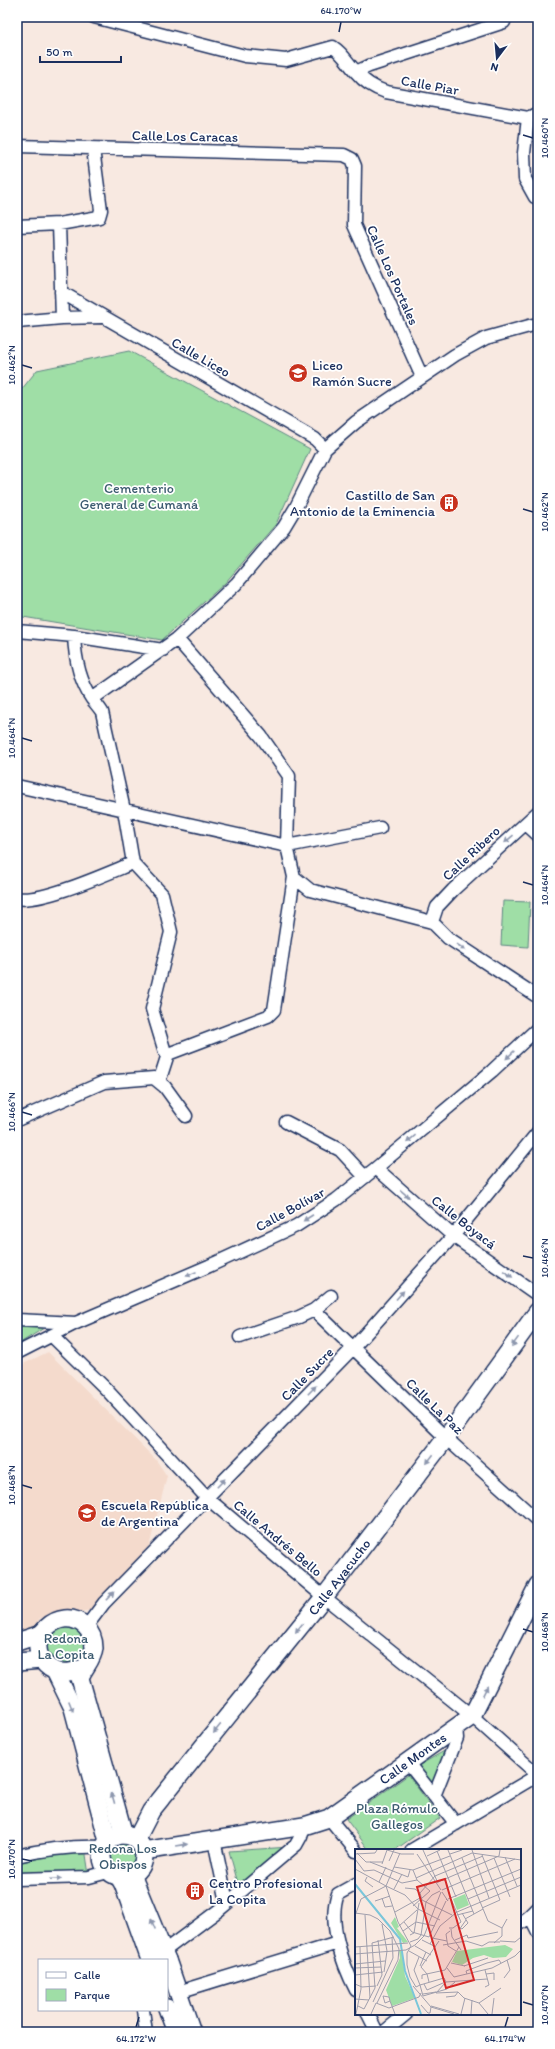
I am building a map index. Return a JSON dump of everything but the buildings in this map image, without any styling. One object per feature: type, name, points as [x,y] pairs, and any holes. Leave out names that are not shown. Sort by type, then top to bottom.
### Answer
[{"type":"street","name":"Calle Piar","points":[[94,17],[245,56],[286,60],[333,47],[341,52],[356,72],[371,87],[386,92],[533,115]]},
{"type":"street","points":[[356,72],[369,66],[504,22],[503,17]]},
{"type":"street","points":[[533,115],[524,153],[525,179],[535,197],[538,198]]},
{"type":"street","name":"Calle Los Caracas","points":[[17,146],[344,155],[352,159]]},
{"type":"street","points":[[17,226],[59,224],[99,217],[101,210],[93,149]]},
{"type":"street","name":"Calle Los Portales","points":[[352,159],[355,166],[354,225],[422,377]]},
{"type":"street","points":[[59,224],[62,318]]},
{"type":"street","name":"Calle Liceo","points":[[61,292],[315,439],[325,449]]},
{"type":"street","points":[[17,322],[102,316]]},
{"type":"street","points":[[92,699],[177,639],[236,584],[284,527],[296,507],[325,449],[356,422],[455,355],[486,338],[533,325],[538,326]]},
{"type":"street","points":[[17,631],[74,636],[163,650]]},
{"type":"street","points":[[74,636],[75,658],[78,670],[92,699],[102,712],[124,810],[133,864],[162,894],[171,932],[152,1009],[165,1052],[168,1054]]},
{"type":"street","points":[[168,1054],[268,1016],[274,1010],[294,877],[287,846],[289,776],[261,736],[177,639]]},
{"type":"street","points":[[17,786],[287,846],[380,828]]},
{"type":"street","name":"Calle Ribero","points":[[432,922],[437,907],[453,890],[538,812]]},
{"type":"street","points":[[526,824],[538,835]]},
{"type":"street","points":[[17,898],[23,900],[41,898],[133,864]]},
{"type":"street","points":[[294,877],[310,890],[432,922],[448,938],[538,997]]},
{"type":"street","name":"Calle Bolívar","points":[[17,1353],[76,1323],[209,1266],[296,1226],[336,1200],[376,1168],[492,1071],[538,1028]]},
{"type":"street","points":[[159,1082],[168,1054]]},
{"type":"street","points":[[17,1120],[104,1082],[154,1078],[159,1082],[186,1116]]},
{"type":"street","points":[[286,1122],[340,1150],[365,1177]]},
{"type":"street","name":"Calle Sucre","points":[[86,1627],[104,1603],[353,1348],[453,1236],[538,1132]]},
{"type":"street","name":"Calle Boyacá","points":[[376,1168],[453,1236],[538,1294]]},
{"type":"street","points":[[240,1337],[299,1317],[314,1310],[331,1296]]},
{"type":"street","name":"Calle La Paz","points":[[314,1310],[446,1438],[538,1521]]},
{"type":"street","name":"Calle Ayacucho","points":[[135,1842],[151,1810],[324,1597],[446,1438],[538,1311]]},
{"type":"street","points":[[17,1320],[76,1323]]},
{"type":"street","name":"Calle Andrés Bello","points":[[52,1336],[104,1388],[206,1497],[324,1597],[472,1716],[538,1775]]},
{"type":"street","name":"Calle Montes","points":[[135,1842],[214,1840],[304,1826],[329,1818],[472,1716],[538,1586]]},
{"type":"street","points":[[17,1879],[89,1878],[120,1875],[142,1865],[80,1678],[83,1668],[91,1659],[94,1648],[92,1637],[86,1627],[73,1619],[58,1619],[51,1622],[41,1634],[38,1649],[42,1660],[54,1671],[73,1708],[106,1844],[102,1860],[120,1875],[166,1957],[177,1942],[296,1845],[304,1826]]},
{"type":"street","points":[[17,1642],[41,1634]]},
{"type":"street","points":[[17,1662],[42,1660]]},
{"type":"street","points":[[54,1671],[69,1673],[83,1668]]},
{"type":"street","points":[[434,1796],[457,1738],[456,1728]]},
{"type":"street","points":[[408,1763],[456,1824]]},
{"type":"street","points":[[414,1849],[538,1775]]},
{"type":"street","points":[[329,1818],[355,1850]]},
{"type":"street","points":[[17,1856],[36,1851],[106,1844],[115,1836],[135,1842]]},
{"type":"street","points":[[214,1840],[227,1902]]},
{"type":"street","points":[[120,1875],[150,1959]]},
{"type":"street","points":[[355,1885],[338,1894],[334,1912],[338,1943],[355,1987]]},
{"type":"street","points":[[521,1923],[534,1912],[538,1932]]},
{"type":"street","points":[[178,1992],[338,1943]]},
{"type":"street","points":[[168,1963],[192,2032]]},
{"type":"street","points":[[143,2011],[146,2032]]},
{"type":"street","points":[[168,2011],[176,2032]]},
{"type":"street","points":[[368,2015],[377,2032]]},
{"type":"street","points":[[384,2032],[405,2015]]},
{"type":"shaded area","name":"Escuela República de Argentina","points":[[48,1352],[156,1460],[167,1476],[148,1551],[92,1610],[40,1618],[31,1633],[17,1634],[17,1367]]},
{"type":"green space","name":"Cementerio General de Cumaná","points":[[129,351],[310,449],[276,524],[225,583],[162,640],[17,616],[17,390],[22,389],[37,370]]},
{"type":"green space","points":[[503,901],[530,902],[528,947],[501,945]]},
{"type":"green space","points":[[43,1323],[44,1328],[17,1345],[17,1324]]},
{"type":"green space","name":"Redona La Copita","points":[[63,1625],[76,1627],[85,1636],[87,1648],[82,1660],[70,1667],[51,1662],[45,1652],[45,1639]]},
{"type":"green space","points":[[453,1746],[433,1784],[418,1766]]},
{"type":"green space","name":"Plaza Rómulo Gallegos","points":[[408,1775],[440,1818],[396,1849],[368,1849],[346,1819]]},
{"type":"green space","name":"Redona Los Obispos","points":[[120,1840],[126,1840],[136,1847],[139,1856],[138,1862],[132,1869],[126,1872],[120,1872],[110,1865],[107,1859],[107,1853],[114,1843]]},
{"type":"green space","points":[[290,1847],[239,1887],[229,1851]]},
{"type":"green space","points":[[85,1848],[89,1875],[17,1875],[17,1859]]},
{"type":"place","name":"Liceo Ramón Sucre","points":[[298,373]]},
{"type":"place","name":"Castillo de San Antonio de la Eminencia","points":[[449,503]]},
{"type":"place","name":"Escuela República de Argentina","points":[[87,1513]]},
{"type":"place","name":"Centro Profesional La Copita","points":[[195,1891]]}]
